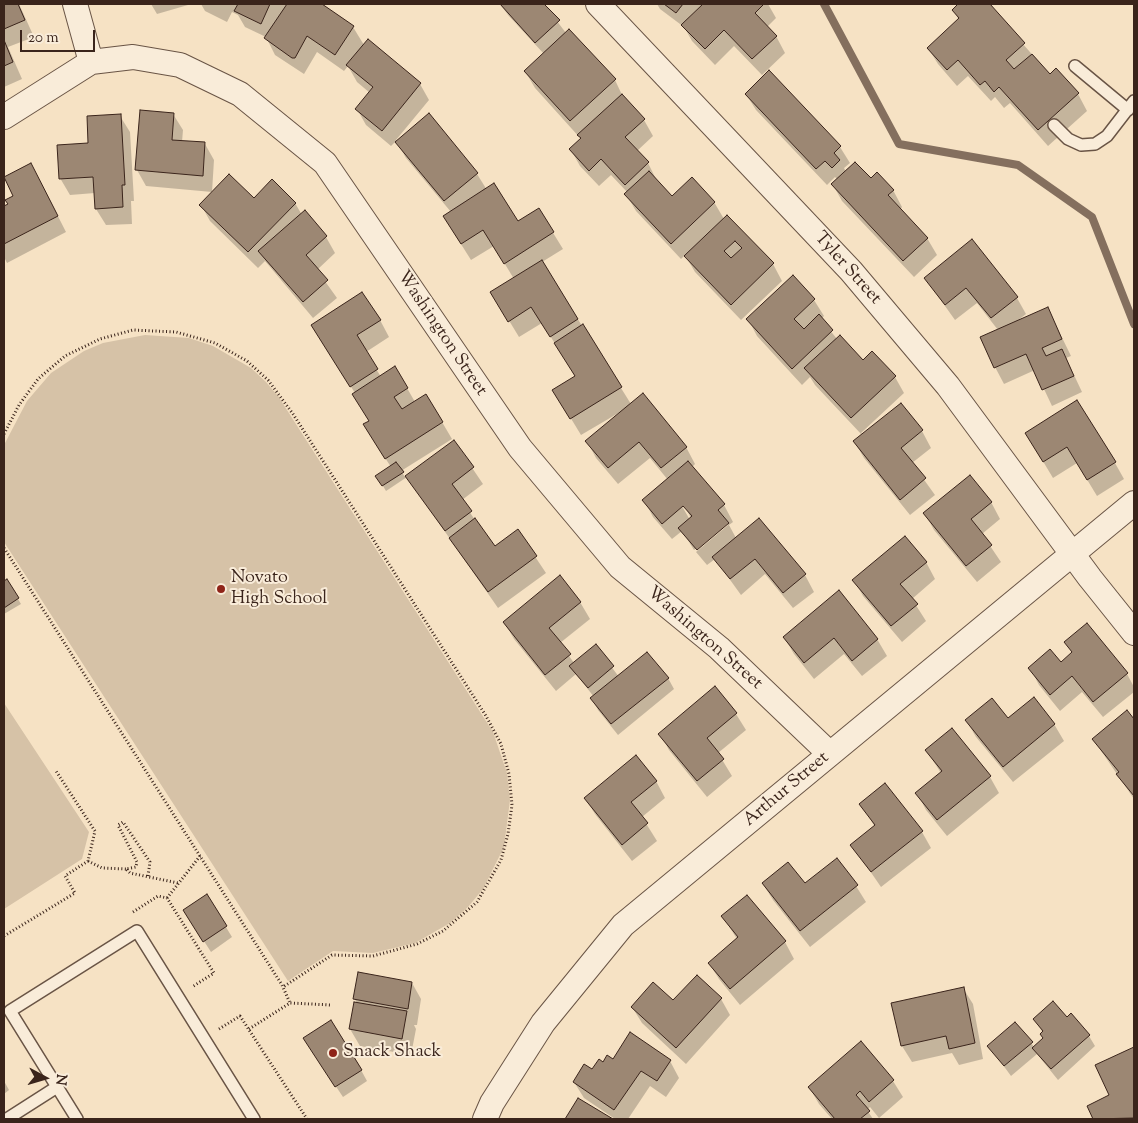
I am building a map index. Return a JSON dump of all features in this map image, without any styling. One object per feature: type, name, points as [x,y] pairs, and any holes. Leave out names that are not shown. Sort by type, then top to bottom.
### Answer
[{"type":"street","points":[[75,4],[91,62]]},
{"type":"street","name":"Tyler Street","points":[[598,4],[851,271],[948,386],[1072,554],[1134,633]]},
{"type":"street","name":"Washington Street","points":[[4,117],[91,62],[133,56],[180,65],[240,94],[325,163],[520,448],[620,567],[719,648],[830,754]]},
{"type":"street","name":"Arthur Street","points":[[485,1119],[492,1103],[543,1023],[623,925],[1134,503]]},
{"type":"lane","points":[[1054,125],[1068,139],[1081,145],[1095,144],[1107,136],[1131,105],[1075,66]]},
{"type":"lane","points":[[77,1119],[10,1011],[137,931],[254,1119]]},
{"type":"lane","points":[[7,1119],[57,1087]]},
{"type":"path","points":[[4,434],[19,405],[38,379],[65,356],[100,339],[134,330],[176,332],[215,344],[247,361],[268,380],[293,414],[486,716],[501,744],[509,774],[512,804],[508,834],[501,860],[477,902],[443,930],[417,944],[373,956],[332,955],[283,987]]},
{"type":"path","points":[[4,548],[283,987],[290,1003]]},
{"type":"path","points":[[4,936],[75,893],[65,876],[88,861],[95,831],[56,771]]},
{"type":"path","points":[[88,861],[102,868],[126,869],[136,867],[137,862],[118,825],[123,822],[150,862],[148,876]]},
{"type":"path","points":[[167,898],[200,856]]},
{"type":"path","points":[[126,869],[130,873],[178,883]]},
{"type":"path","points":[[249,1029],[290,1003],[331,1005]]},
{"type":"shaded area","points":[[145,335],[189,338],[213,346],[251,368],[266,382],[278,396],[493,732],[507,773],[510,800],[504,847],[483,889],[468,907],[450,923],[415,943],[373,953],[333,951],[288,981],[4,542],[4,445],[27,401],[51,373],[84,351],[103,343]]},
{"type":"shaded area","points":[[4,703],[89,832],[82,859],[4,909]]},
{"type":"building","points":[[4,4],[18,4],[25,20],[4,29]]},
{"type":"building","points":[[238,4],[270,4],[261,24],[234,11]]},
{"type":"building","points":[[287,4],[322,4],[354,26],[335,55],[307,36],[295,58],[292,58],[264,38]]},
{"type":"building","points":[[500,4],[544,4],[560,20],[535,43]]},
{"type":"building","points":[[664,4],[683,4],[676,13]]},
{"type":"building","points":[[703,4],[764,4],[755,13],[777,36],[752,59],[724,30],[705,49],[681,25]]},
{"type":"building","points":[[958,4],[990,4],[1025,43],[1006,60],[1014,69],[1032,54],[1050,74],[1056,68],[1079,93],[1038,130],[999,87],[994,92],[985,81],[980,85],[958,60],[947,70],[927,48],[959,18],[952,10]]},
{"type":"building","points":[[569,29],[616,79],[570,121],[524,71]]},
{"type":"building","points":[[368,39],[421,83],[382,131],[355,109],[373,87],[346,65]]},
{"type":"building","points":[[4,40],[13,62],[4,66]]},
{"type":"building","points":[[769,70],[841,146],[834,153],[840,160],[832,168],[825,161],[816,169],[745,94]]},
{"type":"building","points":[[622,94],[645,119],[625,137],[649,162],[625,185],[601,159],[589,171],[569,149],[581,138],[577,135]]},
{"type":"building","points":[[140,110],[174,113],[172,140],[205,142],[203,176],[135,170]]},
{"type":"building","points":[[429,113],[478,173],[444,201],[395,142]]},
{"type":"building","points":[[121,114],[125,185],[122,185],[123,207],[95,209],[93,177],[59,179],[57,145],[88,143],[87,116]]},
{"type":"building","points":[[855,162],[871,178],[877,172],[894,190],[888,195],[928,238],[903,261],[831,184]]},
{"type":"building","points":[[31,163],[58,216],[4,244],[4,206],[8,204],[5,200],[13,196],[4,177]]},
{"type":"building","points":[[649,171],[672,196],[692,177],[715,202],[671,244],[624,194]]},
{"type":"building","points":[[229,174],[254,198],[272,179],[296,203],[248,252],[199,205]]},
{"type":"building","points":[[494,183],[518,221],[539,208],[554,232],[504,264],[483,230],[461,244],[443,216]]},
{"type":"building","points":[[305,210],[327,236],[306,255],[328,280],[303,302],[258,251]]},
{"type":"building","points":[[727,215],[774,263],[731,305],[684,256]],"holes":[[[735,241],[742,248],[731,258],[724,251]]]},
{"type":"building","points":[[972,239],[1018,297],[991,318],[966,288],[945,305],[924,278]]},
{"type":"building","points":[[542,260],[578,319],[550,337],[531,307],[508,322],[490,292]]},
{"type":"building","points":[[793,275],[815,299],[794,319],[804,329],[819,314],[833,330],[792,369],[746,319]]},
{"type":"building","points":[[362,292],[381,320],[357,335],[378,369],[350,387],[311,325]]},
{"type":"building","points":[[1048,307],[1062,339],[1042,348],[1046,356],[1062,349],[1074,376],[1042,390],[1026,354],[994,368],[980,337]]},
{"type":"building","points":[[583,324],[622,387],[570,419],[552,390],[575,376],[554,343]]},
{"type":"building","points":[[840,335],[863,360],[872,351],[896,376],[851,418],[804,368]]},
{"type":"building","points":[[395,366],[408,388],[394,397],[402,409],[426,394],[443,422],[385,459],[363,424],[369,421],[352,394]]},
{"type":"building","points":[[643,393],[687,447],[661,468],[639,442],[608,468],[585,441]]},
{"type":"building","points":[[1077,400],[1116,462],[1087,480],[1067,447],[1043,462],[1025,433]]},
{"type":"building","points":[[901,403],[923,430],[901,448],[926,478],[900,500],[853,441]]},
{"type":"building","points":[[454,440],[474,467],[452,484],[472,511],[445,531],[405,476]]},
{"type":"building","points":[[688,461],[725,504],[718,510],[729,523],[697,550],[678,528],[692,516],[683,506],[662,524],[642,500]]},
{"type":"building","points":[[396,462],[404,472],[382,486],[375,476]]},
{"type":"building","points":[[970,475],[992,502],[971,519],[992,545],[966,566],[923,513]]},
{"type":"building","points":[[475,518],[495,546],[518,529],[537,556],[488,592],[449,538]]},
{"type":"building","points":[[759,518],[806,574],[783,593],[755,559],[730,579],[712,557]]},
{"type":"building","points":[[905,536],[927,562],[900,584],[918,604],[891,626],[852,580]]},
{"type":"building","points":[[560,575],[581,602],[549,628],[571,654],[545,675],[503,622]]},
{"type":"building","points":[[7,579],[19,598],[4,608],[4,581]]},
{"type":"building","points":[[839,590],[878,639],[852,661],[834,638],[804,663],[783,637]]},
{"type":"building","points":[[1087,623],[1128,673],[1093,702],[1072,676],[1050,695],[1028,668],[1050,649],[1061,662],[1072,652],[1064,642]]},
{"type":"building","points":[[596,644],[614,666],[588,688],[569,666]]},
{"type":"building","points":[[647,652],[669,678],[611,724],[590,698]]},
{"type":"building","points":[[715,686],[737,713],[707,738],[724,759],[697,781],[658,734]]},
{"type":"building","points":[[1034,697],[1055,724],[1003,767],[965,720],[992,698],[1008,718]]},
{"type":"building","points":[[1127,710],[1134,719],[1134,796],[1116,774],[1119,772],[1092,739]]},
{"type":"building","points":[[952,728],[991,776],[937,820],[915,793],[942,771],[925,750]]},
{"type":"building","points":[[636,755],[657,781],[631,802],[648,823],[622,845],[584,798]]},
{"type":"building","points":[[885,783],[923,831],[871,872],[850,845],[875,825],[859,804]]},
{"type":"building","points":[[837,858],[858,885],[800,931],[762,883],[788,862],[805,883]]},
{"type":"building","points":[[207,894],[227,926],[203,942],[183,910]]},
{"type":"building","points":[[747,895],[786,941],[730,989],[708,963],[738,937],[721,916]]},
{"type":"building","points":[[358,972],[412,982],[408,1009],[353,999]]},
{"type":"building","points":[[697,975],[722,998],[676,1048],[631,1007],[653,982],[673,1000]]},
{"type":"building","points":[[964,987],[975,1043],[949,1049],[946,1036],[901,1046],[891,1003]]},
{"type":"building","points":[[1053,1001],[1067,1017],[1071,1013],[1090,1035],[1051,1069],[1032,1048],[1043,1038],[1040,1034],[1043,1031],[1033,1019]]},
{"type":"building","points":[[354,1002],[407,1011],[402,1039],[349,1029]]},
{"type":"building","name":"Snack Shack","points":[[331,1020],[362,1070],[335,1087],[303,1038]]},
{"type":"building","points":[[1015,1022],[1033,1042],[1004,1066],[987,1046]]},
{"type":"building","points":[[630,1032],[671,1060],[657,1081],[641,1071],[614,1110],[573,1082],[584,1064],[592,1069],[599,1059],[603,1062],[607,1055],[613,1059]]},
{"type":"building","points":[[861,1041],[894,1080],[869,1102],[860,1091],[856,1095],[870,1111],[860,1119],[835,1119],[808,1087]]},
{"type":"building","points":[[1134,1047],[1134,1118],[1093,1119],[1087,1106],[1109,1095],[1095,1065]]},
{"type":"building","points":[[578,1098],[613,1119],[565,1119]]},
{"type":"waterway","points":[[824,4],[899,144],[1018,165],[1092,217],[1134,324]]},
{"type":"place","name":"Novato High School","points":[[221,589]]},
{"type":"place","name":"Snack Shack","points":[[333,1053]]}]
